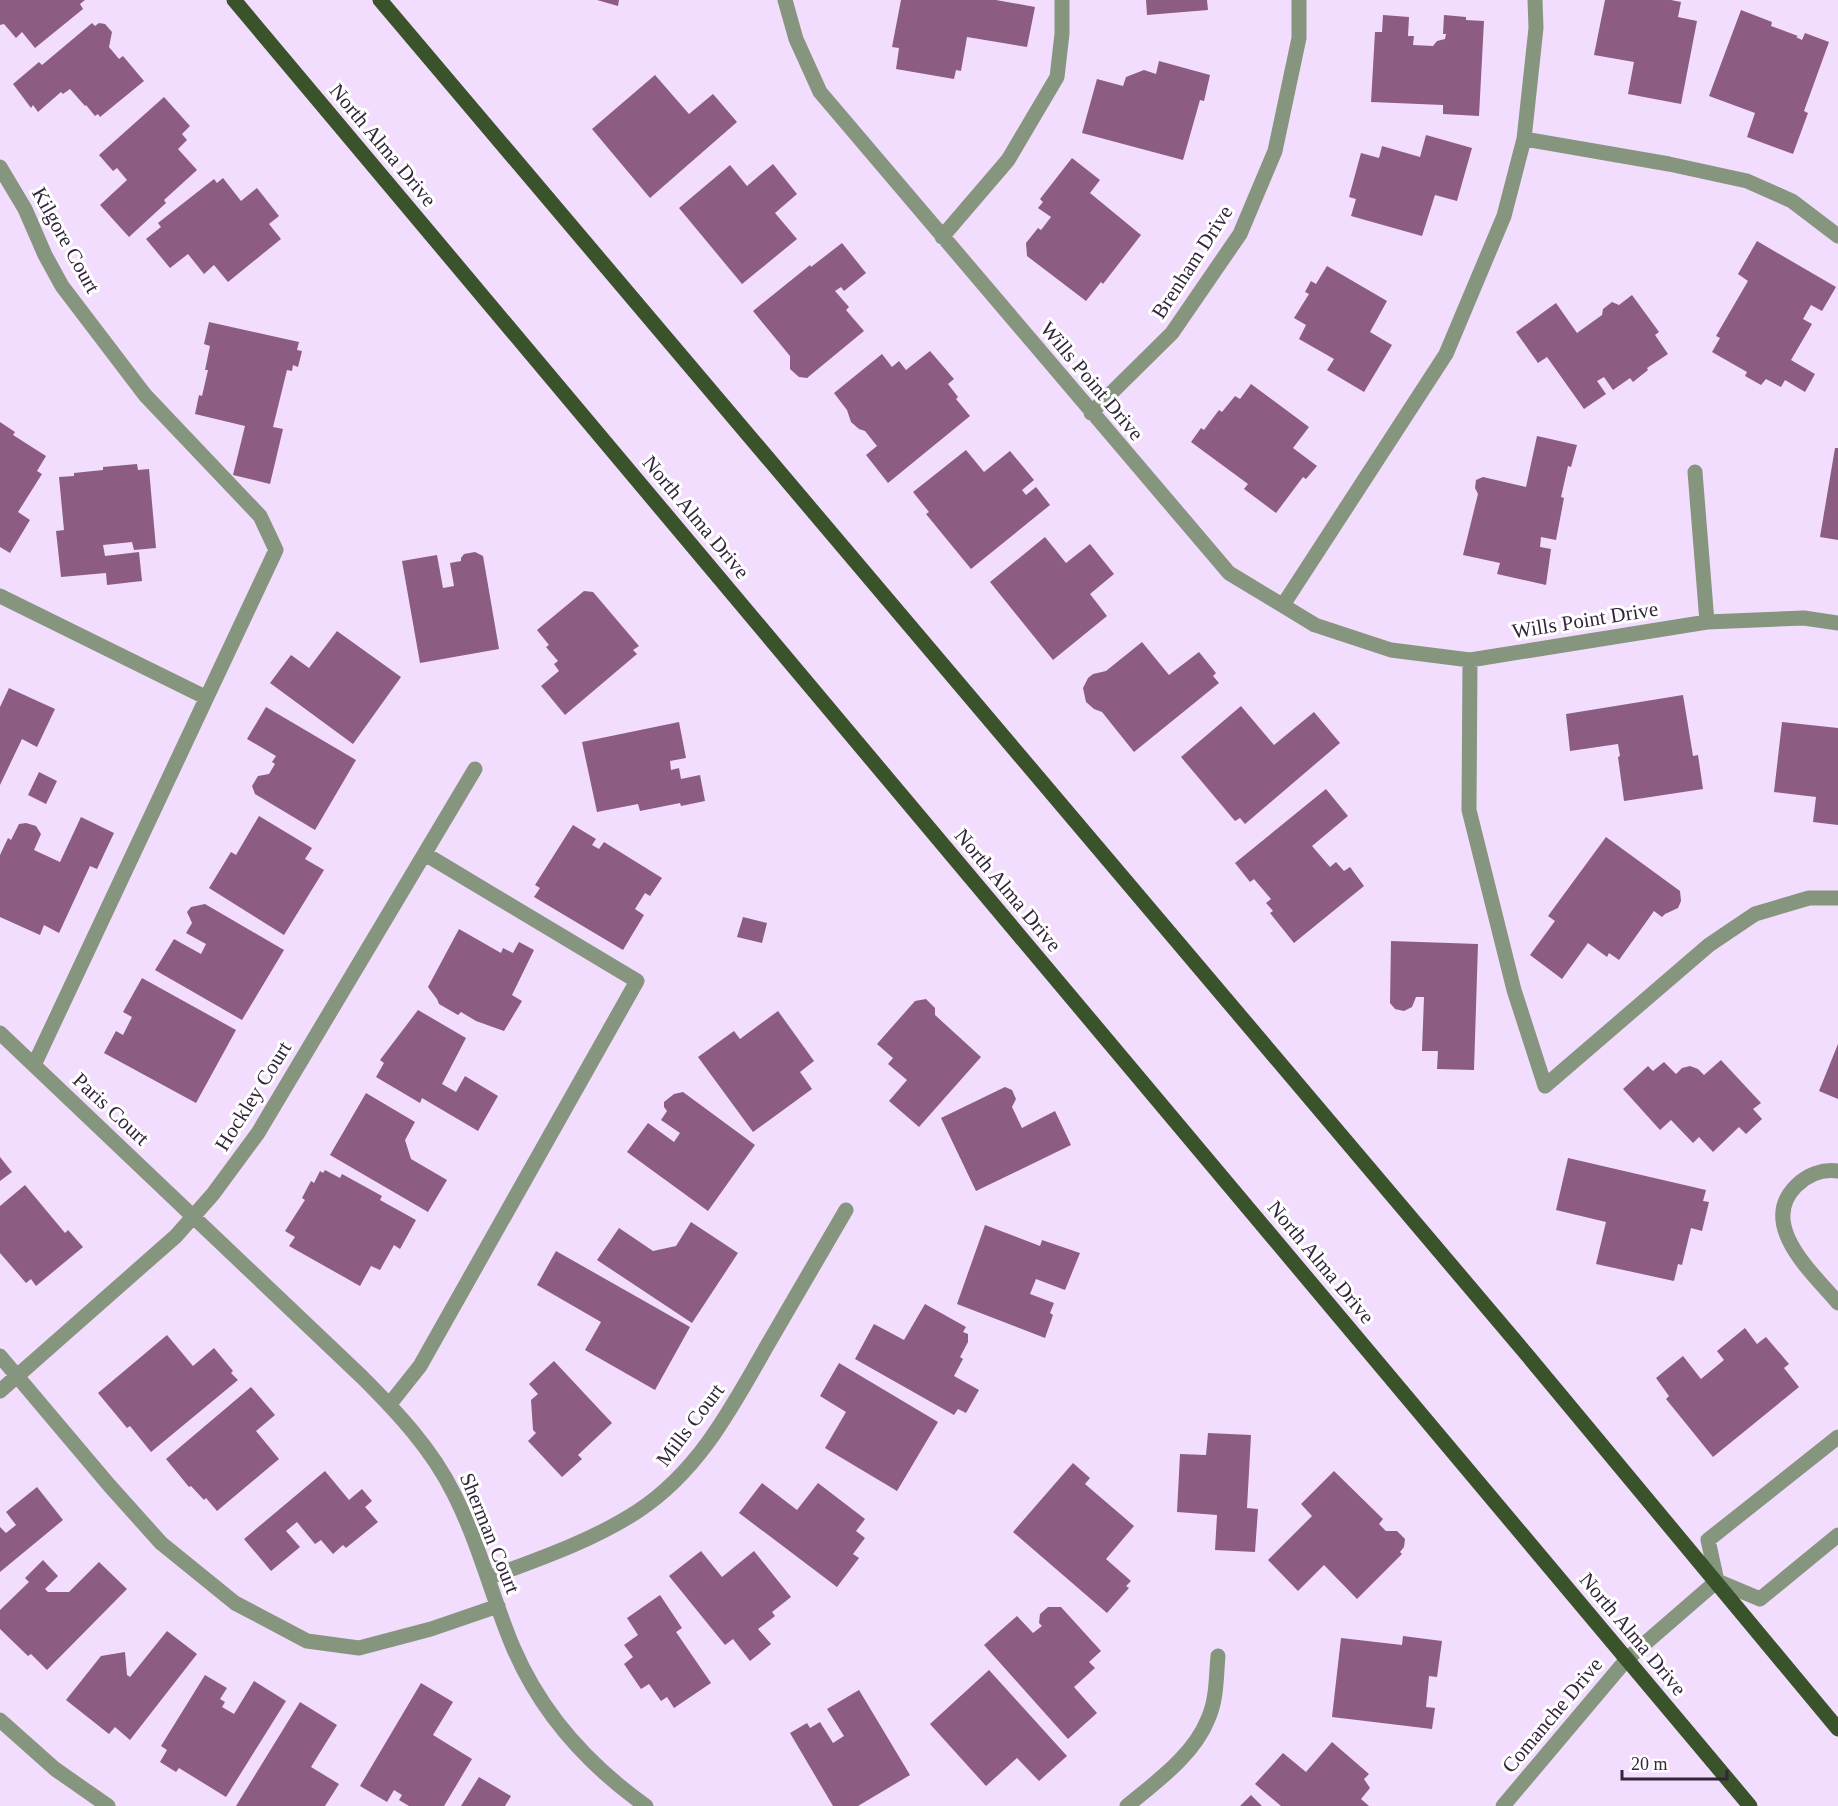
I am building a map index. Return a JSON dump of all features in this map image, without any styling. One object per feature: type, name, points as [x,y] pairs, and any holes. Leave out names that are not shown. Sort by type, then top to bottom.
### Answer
[{"type":"main road","name":"North Alma Drive","points":[[234,0],[1750,1806]]},
{"type":"main road","points":[[380,0],[1717,1581],[1838,1729]]},
{"type":"street","name":"Wills Point Drive","points":[[785,0],[796,39],[820,92],[1091,413],[1229,573],[1315,625],[1391,650],[1470,660],[1707,622],[1804,618],[1838,623]]},
{"type":"street","points":[[942,237],[1008,160],[1057,76],[1062,34],[1062,0]]},
{"type":"street","name":"Brenham Drive","points":[[1091,413],[1172,333],[1240,234],[1275,151],[1299,39],[1299,0]]},
{"type":"street","points":[[1283,605],[1446,354],[1504,216],[1524,139],[1536,28],[1535,0]]},
{"type":"street","points":[[1524,139],[1669,164],[1747,181],[1792,201],[1838,236]]},
{"type":"street","name":"Kilgore Court","points":[[0,167],[25,209],[45,255],[62,286],[145,395],[260,516],[276,550],[205,697]]},
{"type":"street","points":[[1695,472],[1707,622]]},
{"type":"street","points":[[0,596],[205,697],[34,1065]]},
{"type":"street","points":[[1470,660],[1469,810],[1514,990],[1545,1086],[1709,945],[1755,914],[1809,898],[1838,898]]},
{"type":"street","name":"Hockley Court","points":[[0,1390],[150,1261],[213,1194],[258,1132],[475,769]]},
{"type":"street","points":[[389,1405],[420,1365],[637,981],[424,854]]},
{"type":"street","name":"Paris Court","points":[[0,1034],[193,1216]]},
{"type":"street","points":[[1838,1171],[1820,1172],[1807,1177],[1794,1187],[1787,1199],[1783,1214],[1784,1232],[1792,1249],[1838,1303]]},
{"type":"street","name":"Mills Court","points":[[488,1578],[604,1531],[667,1490],[690,1468],[712,1439],[741,1392],[846,1210]]},
{"type":"street","name":"Sherman Court","points":[[193,1216],[389,1405],[426,1448],[442,1471],[470,1530],[528,1680],[549,1713],[572,1741],[597,1767],[646,1806]]},
{"type":"street","points":[[0,1356],[108,1485],[161,1543],[235,1603],[307,1641],[359,1648],[431,1629],[498,1606]]},
{"type":"street","points":[[1838,1437],[1708,1540],[1717,1581],[1760,1599],[1838,1535]]},
{"type":"street","name":"Comanche Drive","points":[[1503,1806],[1627,1659],[1717,1581]]},
{"type":"street","points":[[1127,1806],[1182,1758],[1203,1730],[1215,1699],[1218,1656]]},
{"type":"street","points":[[0,1720],[55,1769],[108,1806]]},
{"type":"building","points":[[0,0],[85,0],[80,4],[83,9],[35,48],[22,32],[16,38],[4,24],[0,25]]},
{"type":"building","points":[[597,0],[619,0],[618,6]]},
{"type":"building","points":[[901,0],[996,0],[1035,7],[1027,47],[967,37],[961,71],[956,70],[954,79],[896,69],[899,48],[892,47]]},
{"type":"building","points":[[1146,0],[1207,0],[1208,10],[1147,15]]},
{"type":"building","points":[[1605,0],[1681,2],[1678,17],[1697,21],[1681,104],[1628,94],[1634,62],[1594,55]]},
{"type":"building","points":[[1741,10],[1772,22],[1771,26],[1798,36],[1796,37],[1802,40],[1805,33],[1829,42],[1804,111],[1808,113],[1793,154],[1747,137],[1755,113],[1709,96]]},
{"type":"building","points":[[1383,15],[1409,17],[1408,36],[1414,36],[1413,45],[1433,46],[1437,41],[1445,39],[1444,15],[1484,21],[1479,116],[1443,114],[1443,105],[1371,102],[1375,32],[1382,32]]},
{"type":"building","points":[[92,23],[95,26],[99,23],[105,24],[112,32],[109,47],[119,59],[123,56],[144,81],[100,117],[98,114],[95,116],[70,89],[63,94],[61,92],[38,112],[33,105],[31,108],[13,84],[39,62],[42,65]]},
{"type":"building","points":[[1159,61],[1210,75],[1204,101],[1200,100],[1183,160],[1082,133],[1097,79],[1123,86],[1126,77],[1144,70],[1156,74]]},
{"type":"building","points":[[655,75],[689,114],[713,94],[737,122],[650,198],[592,129]]},
{"type":"building","points":[[164,97],[190,126],[182,134],[187,140],[178,149],[197,170],[129,237],[100,205],[127,180],[117,168],[113,171],[99,155]]},
{"type":"building","points":[[1426,135],[1472,148],[1457,201],[1435,195],[1422,236],[1351,216],[1356,199],[1349,197],[1361,153],[1379,158],[1382,146],[1420,157]]},
{"type":"building","points":[[1072,158],[1100,180],[1090,193],[1141,235],[1103,284],[1101,282],[1086,301],[1027,256],[1026,243],[1038,228],[1041,230],[1051,217],[1038,208],[1043,202],[1040,199]]},
{"type":"building","points":[[773,164],[797,194],[775,213],[797,239],[742,284],[679,208],[730,165],[747,186]]},
{"type":"building","points":[[223,178],[241,201],[257,188],[279,216],[269,224],[281,239],[228,282],[214,265],[204,274],[188,254],[170,268],[146,239],[161,227],[158,223],[214,179],[217,183]]},
{"type":"building","points":[[1757,241],[1836,287],[1822,311],[1811,305],[1803,319],[1812,324],[1791,360],[1815,374],[1805,392],[1785,380],[1781,387],[1766,379],[1761,385],[1745,376],[1747,372],[1712,352],[1720,338],[1716,336],[1748,281],[1738,274]]},
{"type":"building","points":[[842,243],[866,273],[844,291],[841,287],[835,291],[849,307],[846,310],[864,331],[807,378],[799,377],[790,369],[790,356],[753,311],[810,265],[811,267]]},
{"type":"building","points":[[1327,266],[1387,301],[1370,332],[1392,345],[1364,392],[1327,370],[1334,359],[1299,339],[1306,325],[1294,318],[1309,294],[1305,292],[1311,281],[1316,284]]},
{"type":"building","points":[[1632,295],[1659,332],[1655,335],[1668,354],[1647,368],[1648,370],[1633,382],[1630,378],[1613,390],[1604,377],[1597,381],[1606,394],[1584,409],[1547,357],[1538,363],[1516,332],[1556,303],[1577,333],[1602,315],[1603,309],[1612,302],[1619,305]]},
{"type":"building","points":[[209,322],[299,342],[297,350],[302,351],[298,367],[293,365],[292,371],[287,370],[273,427],[283,429],[270,484],[233,475],[245,426],[195,414],[208,370],[205,370],[210,346],[204,344]]},
{"type":"building","points":[[930,351],[954,379],[948,384],[958,397],[956,399],[970,416],[888,483],[866,455],[877,446],[865,431],[851,422],[847,410],[834,393],[882,354],[892,367],[899,361],[906,370]]},
{"type":"building","points":[[1251,384],[1309,427],[1293,448],[1317,466],[1306,479],[1303,477],[1276,513],[1244,489],[1248,484],[1191,442],[1201,428],[1204,430],[1219,410],[1222,412],[1235,396],[1240,399]]},
{"type":"building","points":[[0,422],[15,432],[13,435],[46,456],[37,471],[42,474],[18,512],[30,520],[10,553],[0,547]]},
{"type":"building","points":[[1537,436],[1577,445],[1571,467],[1568,466],[1561,497],[1564,498],[1556,540],[1541,537],[1540,547],[1551,549],[1546,585],[1497,574],[1500,563],[1463,555],[1478,494],[1475,488],[1476,480],[1483,477],[1526,487]]},
{"type":"building","points":[[1835,448],[1838,448],[1838,540],[1820,537]]},
{"type":"building","points":[[966,450],[984,472],[1010,451],[1034,480],[1022,490],[1026,495],[1036,487],[1050,505],[971,569],[926,514],[929,512],[913,492]]},
{"type":"building","points":[[137,464],[138,470],[149,469],[156,548],[134,550],[132,542],[103,545],[105,556],[139,552],[142,581],[107,585],[106,573],[61,577],[56,531],[64,530],[59,477],[103,470],[103,467]]},
{"type":"building","points":[[1045,537],[1066,563],[1090,544],[1114,574],[1090,594],[1107,616],[1053,660],[990,582]]},
{"type":"building","points":[[475,552],[483,556],[499,649],[420,663],[402,561],[437,555],[443,588],[454,586],[450,563],[461,561],[464,554]]},
{"type":"building","points":[[584,591],[593,592],[639,646],[633,650],[637,654],[565,715],[541,686],[559,671],[554,664],[558,661],[546,647],[549,645],[537,630]]},
{"type":"building","points":[[337,631],[401,677],[353,744],[270,683],[291,655],[309,668]]},
{"type":"building","points":[[1142,642],[1169,675],[1199,652],[1216,673],[1213,676],[1219,683],[1134,752],[1102,712],[1086,702],[1083,688],[1093,674],[1106,671]]},
{"type":"building","points":[[9,688],[55,709],[37,747],[22,739],[0,785],[0,707]]},
{"type":"building","points":[[1683,695],[1693,756],[1698,755],[1703,789],[1624,801],[1618,744],[1570,751],[1566,714]]},
{"type":"building","points":[[1241,706],[1274,745],[1314,712],[1340,743],[1245,824],[1240,818],[1235,821],[1181,757]]},
{"type":"building","points":[[266,707],[356,760],[315,830],[255,794],[252,786],[258,776],[269,774],[275,764],[272,762],[276,756],[247,739]]},
{"type":"building","points":[[679,722],[686,758],[670,761],[671,770],[679,768],[681,779],[700,775],[705,801],[681,806],[680,803],[640,811],[638,804],[597,812],[582,742]]},
{"type":"building","points":[[1782,722],[1838,728],[1838,825],[1813,822],[1816,797],[1774,792]]},
{"type":"building","points":[[39,772],[57,781],[46,804],[28,795]]},
{"type":"building","points":[[1326,789],[1348,816],[1312,846],[1330,867],[1336,862],[1344,871],[1350,867],[1364,886],[1294,943],[1270,913],[1273,911],[1266,903],[1271,899],[1254,879],[1250,882],[1235,863]]},
{"type":"building","points":[[259,816],[312,848],[305,859],[324,870],[284,935],[209,888],[231,852],[236,855]]},
{"type":"building","points":[[81,817],[114,833],[97,869],[90,866],[59,933],[44,925],[40,935],[0,917],[0,855],[8,838],[11,840],[19,824],[26,823],[36,826],[41,834],[34,850],[60,862]]},
{"type":"building","points":[[573,825],[596,839],[592,845],[599,849],[604,842],[662,878],[650,896],[645,893],[635,909],[644,915],[623,950],[534,897],[540,888],[535,885]]},
{"type":"building","points":[[1606,837],[1680,891],[1681,901],[1678,908],[1662,917],[1654,911],[1619,960],[1609,953],[1607,957],[1588,943],[1562,979],[1530,955],[1555,921],[1548,916]]},
{"type":"building","points":[[205,904],[284,950],[242,1020],[155,970],[174,939],[201,954],[206,944],[186,933],[192,923],[187,912],[191,907]]},
{"type":"building","points":[[743,917],[767,923],[762,943],[737,937]]},
{"type":"building","points":[[459,929],[501,953],[503,948],[513,953],[519,942],[534,950],[512,995],[522,1001],[504,1031],[476,1021],[461,1012],[458,1015],[439,1004],[428,987]]},
{"type":"building","points":[[1391,941],[1478,944],[1474,1070],[1437,1069],[1438,1051],[1422,1051],[1424,997],[1416,997],[1412,1007],[1404,1011],[1395,1009],[1390,1003]]},
{"type":"building","points":[[142,978],[236,1030],[196,1103],[104,1053],[116,1031],[123,1035],[132,1017],[123,1012]]},
{"type":"building","points":[[926,999],[935,1008],[935,1015],[981,1057],[919,1127],[889,1101],[907,1080],[888,1064],[893,1058],[877,1044],[915,1001]]},
{"type":"building","points":[[418,1010],[466,1038],[442,1084],[456,1092],[465,1076],[498,1096],[478,1131],[422,1098],[420,1103],[376,1077],[384,1063],[380,1060]]},
{"type":"building","points":[[778,1011],[814,1061],[800,1072],[812,1089],[753,1132],[698,1057],[734,1031],[740,1039]]},
{"type":"building","points":[[1838,1044],[1838,1099],[1819,1091]]},
{"type":"building","points":[[1721,1060],[1761,1103],[1753,1109],[1762,1119],[1746,1134],[1739,1127],[1713,1152],[1699,1137],[1693,1143],[1671,1120],[1660,1130],[1623,1089],[1648,1066],[1653,1071],[1664,1062],[1676,1074],[1682,1068],[1690,1066],[1698,1069],[1704,1075]]},
{"type":"building","points":[[1005,1087],[1012,1090],[1016,1099],[1012,1107],[1022,1128],[1055,1111],[1071,1145],[976,1191],[941,1118]]},
{"type":"building","points":[[683,1092],[755,1145],[708,1211],[627,1152],[648,1123],[674,1142],[680,1133],[661,1120],[667,1111],[664,1102],[674,1094]]},
{"type":"building","points":[[366,1093],[415,1122],[405,1140],[411,1159],[447,1180],[428,1212],[330,1155]]},
{"type":"building","points":[[0,1157],[12,1172],[0,1181]]},
{"type":"building","points":[[1568,1158],[1706,1190],[1703,1201],[1709,1202],[1702,1231],[1691,1228],[1682,1265],[1678,1264],[1674,1281],[1596,1264],[1606,1222],[1556,1210]]},
{"type":"building","points":[[325,1170],[340,1178],[342,1174],[382,1196],[380,1200],[416,1220],[400,1249],[394,1245],[380,1270],[371,1266],[360,1286],[289,1246],[295,1237],[285,1231],[305,1200],[302,1198],[311,1181],[314,1183],[320,1171],[323,1173]]},
{"type":"building","points":[[25,1185],[65,1233],[68,1230],[83,1247],[36,1286],[31,1279],[26,1283],[0,1253],[0,1206]]},
{"type":"building","points":[[691,1222],[738,1253],[692,1323],[597,1260],[619,1228],[653,1251],[676,1246]]},
{"type":"building","points":[[985,1225],[1040,1246],[1042,1240],[1080,1253],[1065,1290],[1036,1279],[1030,1294],[1054,1303],[1050,1313],[1053,1315],[1045,1338],[957,1304]]},
{"type":"building","points":[[556,1251],[690,1327],[655,1390],[585,1350],[601,1322],[537,1285]]},
{"type":"building","points":[[925,1304],[966,1327],[963,1332],[968,1334],[968,1342],[960,1357],[963,1359],[954,1376],[979,1390],[966,1413],[958,1409],[954,1415],[855,1359],[874,1324],[904,1340]]},
{"type":"building","points":[[1745,1328],[1757,1344],[1766,1337],[1789,1364],[1784,1368],[1799,1387],[1713,1457],[1666,1399],[1669,1396],[1656,1378],[1683,1356],[1701,1379],[1724,1360],[1717,1351]]},
{"type":"building","points":[[167,1335],[193,1366],[214,1348],[238,1380],[151,1452],[130,1426],[127,1428],[98,1393]]},
{"type":"building","points":[[554,1361],[612,1423],[578,1455],[582,1459],[562,1477],[528,1441],[536,1433],[533,1430],[531,1400],[538,1394],[529,1384]]},
{"type":"building","points":[[839,1363],[938,1422],[897,1491],[825,1448],[846,1412],[820,1396]]},
{"type":"building","points":[[251,1387],[275,1415],[256,1431],[279,1459],[217,1511],[206,1498],[204,1500],[191,1486],[189,1487],[166,1459]]},
{"type":"building","points":[[1208,1433],[1251,1435],[1247,1508],[1258,1509],[1255,1552],[1215,1550],[1217,1515],[1177,1512],[1180,1454],[1206,1455]]},
{"type":"building","points":[[1073,1463],[1090,1478],[1085,1484],[1134,1526],[1106,1559],[1131,1581],[1126,1586],[1129,1588],[1107,1613],[1013,1532]]},
{"type":"building","points":[[325,1471],[349,1500],[362,1489],[372,1501],[365,1507],[378,1522],[346,1548],[343,1545],[333,1554],[321,1540],[315,1544],[297,1522],[286,1531],[300,1547],[271,1571],[244,1539]]},
{"type":"building","points":[[1334,1471],[1383,1519],[1379,1524],[1386,1531],[1397,1531],[1405,1539],[1404,1547],[1400,1552],[1402,1554],[1357,1599],[1324,1565],[1298,1591],[1268,1560],[1312,1516],[1301,1504]]},
{"type":"building","points":[[762,1483],[797,1510],[818,1483],[865,1519],[856,1531],[865,1538],[853,1554],[859,1558],[837,1587],[739,1513]]},
{"type":"building","points":[[37,1487],[63,1520],[0,1572],[0,1527],[6,1533],[16,1525],[6,1512]]},
{"type":"building","points":[[701,1551],[722,1577],[754,1551],[791,1597],[772,1612],[775,1616],[758,1629],[771,1644],[750,1661],[733,1639],[725,1645],[669,1576]]},
{"type":"building","points":[[43,1560],[58,1576],[45,1589],[48,1592],[69,1592],[99,1562],[127,1589],[47,1670],[31,1654],[28,1656],[0,1629],[0,1610],[29,1582],[25,1578]]},
{"type":"building","points":[[660,1595],[682,1628],[676,1632],[711,1683],[674,1708],[667,1697],[661,1701],[649,1684],[641,1689],[624,1664],[633,1657],[624,1645],[638,1635],[627,1618]]},
{"type":"building","points":[[1048,1607],[1061,1607],[1101,1651],[1089,1662],[1095,1668],[1074,1687],[1097,1713],[1068,1739],[984,1645],[1017,1616],[1033,1633],[1042,1626],[1039,1623],[1040,1614]]},
{"type":"building","points":[[167,1631],[197,1654],[130,1740],[115,1727],[109,1734],[66,1700],[101,1656],[125,1652],[127,1675],[130,1677]]},
{"type":"building","points":[[1403,1636],[1442,1641],[1437,1677],[1429,1676],[1426,1707],[1435,1708],[1432,1729],[1332,1717],[1341,1638],[1402,1645]]},
{"type":"building","points":[[989,1670],[1067,1756],[1039,1781],[1017,1758],[986,1786],[930,1724]]},
{"type":"building","points":[[205,1675],[227,1688],[220,1699],[225,1702],[222,1707],[234,1714],[254,1681],[286,1701],[226,1797],[179,1768],[176,1772],[160,1762],[167,1750],[161,1746]]},
{"type":"building","points":[[421,1683],[453,1702],[433,1735],[472,1759],[444,1806],[409,1806],[399,1800],[402,1795],[394,1790],[387,1802],[360,1786]]},
{"type":"building","points":[[859,1690],[910,1775],[858,1806],[833,1806],[790,1733],[807,1723],[810,1728],[820,1722],[833,1743],[844,1736],[827,1709]]},
{"type":"building","points":[[300,1702],[337,1725],[311,1767],[339,1784],[325,1806],[236,1806]]},
{"type":"building","points":[[1332,1742],[1369,1774],[1364,1779],[1370,1788],[1361,1799],[1369,1806],[1281,1806],[1255,1784],[1283,1753],[1306,1772]]},
{"type":"building","points":[[479,1777],[511,1796],[505,1806],[461,1806]]},
{"type":"building","points":[[1251,1795],[1262,1806],[1240,1806]]}]
